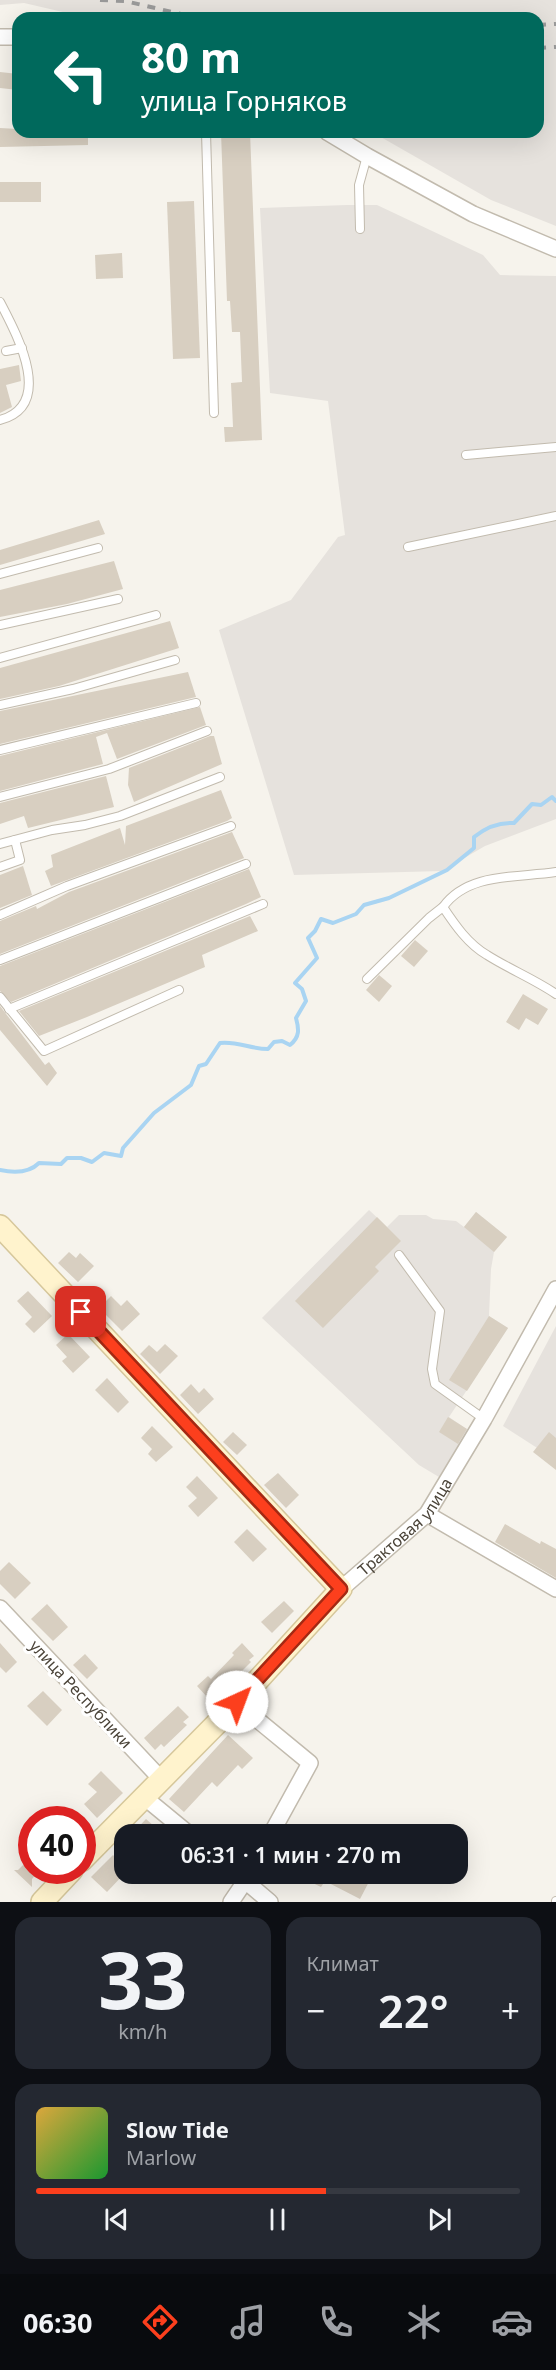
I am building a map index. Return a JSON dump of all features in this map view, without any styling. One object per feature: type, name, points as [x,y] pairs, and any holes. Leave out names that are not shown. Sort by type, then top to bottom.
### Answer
[{"type":"street","points":[[337,138],[473,214],[556,249]]},
{"type":"street","points":[[0,1226],[341,1589]]},
{"type":"street","name":"Трактовая улица","points":[[96,1846],[237,1702],[341,1589],[427,1514],[484,1419],[556,1289]]},
{"type":"street","points":[[427,1514],[556,1588]]},
{"type":"street","name":"улица Республики","points":[[0,1608],[161,1779]]},
{"type":"street","points":[[237,1702],[310,1763],[276,1824]]},
{"type":"street","points":[[144,1797],[177,1824]]},
{"type":"street","points":[[42,1902],[59,1884]]},
{"type":"street","points":[[231,1902],[240,1884]]},
{"type":"street","points":[[252,1884],[270,1902]]},
{"type":"lane","points":[[206,138],[214,413]]},
{"type":"lane","points":[[360,230],[359,185],[367,156]]},
{"type":"lane","points":[[0,302],[22,348],[29,372],[26,397],[15,414],[0,420]]},
{"type":"lane","points":[[6,351],[22,348]]},
{"type":"lane","points":[[466,455],[556,447]]},
{"type":"lane","points":[[408,547],[556,516]]},
{"type":"lane","points":[[0,574],[98,549]]},
{"type":"lane","points":[[0,625],[118,599]]},
{"type":"lane","points":[[0,658],[156,615]]},
{"type":"lane","points":[[0,705],[73,689],[175,660]]},
{"type":"lane","points":[[0,750],[195,703]]},
{"type":"lane","points":[[0,797],[109,769],[207,731]]},
{"type":"lane","points":[[0,844],[120,816],[220,777]]},
{"type":"lane","points":[[0,915],[67,886],[231,826]]},
{"type":"lane","points":[[0,867],[20,860],[15,840]]},
{"type":"lane","points":[[0,960],[246,864]]},
{"type":"lane","points":[[367,979],[461,888],[482,881],[556,872]]},
{"type":"lane","points":[[9,1009],[263,904]]},
{"type":"lane","points":[[443,907],[468,940],[486,955],[556,993]]},
{"type":"lane","points":[[0,997],[44,1051],[179,990]]},
{"type":"lane","points":[[399,1255],[440,1311],[432,1369],[435,1384],[484,1419]]},
{"type":"shaded area","points":[[0,0],[556,0],[556,226],[491,200],[382,138],[544,138],[544,12],[63,12],[24,3],[0,5]]},
{"type":"shaded area","points":[[377,205],[483,255],[500,275],[556,276],[556,819],[485,846],[442,871],[294,875],[219,630],[291,600],[338,537],[345,535],[328,401],[270,393],[260,208]]},
{"type":"shaded area","points":[[369,1210],[387,1227],[399,1215],[426,1215],[433,1219],[456,1221],[464,1227],[476,1212],[507,1237],[494,1252],[489,1316],[508,1328],[449,1417],[468,1430],[439,1477],[419,1465],[262,1318]]},
{"type":"shaded area","points":[[556,1326],[556,1460],[503,1426]]},
{"type":"building","points":[[0,72],[12,73],[12,89],[0,88]]},
{"type":"building","points":[[0,128],[12,129],[12,138],[88,138],[88,145],[0,147]]},
{"type":"building","points":[[221,138],[250,138],[262,440],[225,442],[224,427],[233,427],[231,383],[242,382],[240,332],[232,332],[230,301],[227,301]]},
{"type":"building","points":[[0,182],[41,182],[41,202],[0,202]]},
{"type":"building","points":[[194,201],[200,358],[173,359],[167,202]]},
{"type":"building","points":[[122,253],[123,278],[96,279],[95,255]]},
{"type":"building","points":[[19,365],[21,381],[6,385],[12,407],[0,413],[0,369]]},
{"type":"building","points":[[99,520],[105,534],[0,565],[0,550]]},
{"type":"building","points":[[114,561],[123,589],[67,604],[0,617],[0,590]]},
{"type":"building","points":[[170,621],[179,648],[59,686],[0,699],[0,668]]},
{"type":"building","points":[[188,672],[196,697],[0,744],[0,711]]},
{"type":"building","points":[[200,707],[206,725],[117,759],[107,733],[96,737],[103,764],[0,791],[0,756]]},
{"type":"building","points":[[214,736],[222,764],[134,802],[128,785],[129,768]]},
{"type":"building","points":[[106,776],[114,807],[28,828],[24,816],[0,824],[0,803]]},
{"type":"building","points":[[221,790],[232,818],[227,821],[51,886],[45,871],[53,867],[51,855],[120,828],[125,845],[126,826]]},
{"type":"building","points":[[232,832],[244,858],[0,954],[0,921],[36,906],[37,909],[69,892]]},
{"type":"building","points":[[23,866],[32,895],[0,908],[0,875]]},
{"type":"building","points":[[249,869],[261,897],[11,1002],[0,991],[0,966]]},
{"type":"building","points":[[250,916],[258,931],[202,955],[205,967],[87,1017],[39,1036],[19,1011]]},
{"type":"building","points":[[415,940],[428,951],[414,967],[401,956]]},
{"type":"building","points":[[379,975],[392,986],[379,1002],[366,990]]},
{"type":"building","points":[[523,994],[548,1009],[538,1025],[526,1018],[519,1030],[506,1022]]},
{"type":"building","points":[[0,1006],[45,1065],[49,1062],[57,1073],[47,1086],[0,1030]]},
{"type":"building","points":[[476,1212],[507,1237],[494,1252],[464,1227]]},
{"type":"building","points":[[377,1217],[401,1241],[375,1267],[379,1271],[323,1328],[295,1301]]},
{"type":"building","points":[[69,1252],[76,1258],[80,1253],[94,1266],[78,1282],[58,1263]]},
{"type":"building","points":[[28,1291],[52,1316],[34,1333],[25,1324],[32,1317],[17,1301]]},
{"type":"building","points":[[111,1296],[121,1306],[127,1300],[140,1314],[122,1331],[99,1308]]},
{"type":"building","points":[[489,1316],[508,1328],[467,1391],[449,1380]]},
{"type":"building","points":[[68,1334],[90,1357],[73,1373],[62,1361],[67,1357],[56,1345]]},
{"type":"building","points":[[165,1344],[178,1356],[160,1374],[140,1354],[149,1345],[157,1352]]},
{"type":"building","points":[[107,1378],[129,1402],[118,1413],[95,1390]]},
{"type":"building","points":[[191,1384],[199,1393],[204,1388],[214,1399],[198,1414],[180,1395]]},
{"type":"building","points":[[448,1417],[467,1429],[458,1444],[439,1432]]},
{"type":"building","points":[[152,1426],[173,1447],[156,1462],[148,1454],[152,1449],[141,1438]]},
{"type":"building","points":[[233,1432],[247,1445],[237,1455],[223,1442]]},
{"type":"building","points":[[549,1432],[556,1438],[556,1470],[533,1452]]},
{"type":"building","points":[[278,1473],[299,1495],[286,1508],[264,1485]]},
{"type":"building","points":[[197,1476],[218,1498],[198,1517],[188,1506],[197,1498],[186,1487]]},
{"type":"building","points":[[505,1524],[540,1544],[541,1541],[556,1549],[556,1578],[495,1542]]},
{"type":"building","points":[[247,1529],[267,1549],[253,1562],[234,1542]]},
{"type":"building","points":[[9,1562],[31,1583],[15,1599],[0,1584],[0,1571]]},
{"type":"building","points":[[284,1601],[294,1611],[272,1633],[261,1622]]},
{"type":"building","points":[[47,1604],[68,1627],[53,1641],[31,1619]]},
{"type":"building","points":[[0,1643],[17,1662],[6,1673],[0,1667]]},
{"type":"building","points":[[242,1643],[254,1656],[249,1660],[251,1662],[225,1688],[222,1685],[208,1698],[197,1686],[208,1676],[211,1679]]},
{"type":"building","points":[[85,1654],[98,1668],[87,1679],[73,1665]]},
{"type":"building","points":[[43,1691],[62,1710],[47,1726],[27,1706]]},
{"type":"building","points":[[178,1706],[189,1717],[183,1722],[187,1725],[164,1747],[161,1744],[155,1750],[144,1738]]},
{"type":"building","points":[[228,1735],[253,1758],[242,1769],[238,1765],[217,1787],[212,1782],[184,1812],[169,1799]]},
{"type":"building","points":[[101,1771],[123,1793],[97,1818],[96,1806],[84,1804],[97,1792],[88,1784]]},
{"type":"building","points":[[146,1819],[152,1824],[141,1824]]},
{"type":"building","points":[[114,1856],[115,1884],[107,1892],[96,1882],[96,1872]]},
{"type":"building","points":[[331,1884],[368,1884],[360,1899]]},
{"type":"waterway","points":[[0,1170],[21,1171],[31,1169],[39,1163],[61,1164],[67,1158],[81,1158],[92,1162],[104,1153],[121,1156],[123,1148],[154,1113],[191,1085],[199,1066],[206,1064],[220,1043],[268,1049],[274,1042],[282,1041],[290,1045],[296,1039],[298,1033],[296,1018],[306,1001],[302,989],[295,983],[317,958],[308,938],[315,931],[321,919],[333,923],[356,914],[364,905],[389,898],[447,870],[474,848],[474,837],[483,831],[492,826],[514,823],[532,804],[541,805],[552,797],[556,801]]},
{"type":"railway","points":[[100,0],[125,1],[172,12]]},
{"type":"railway","points":[[544,25],[556,24]]},
{"type":"railway","points":[[544,48],[556,47]]},
{"type":"route","points":[[81,1312],[341,1589],[237,1702]]}]
